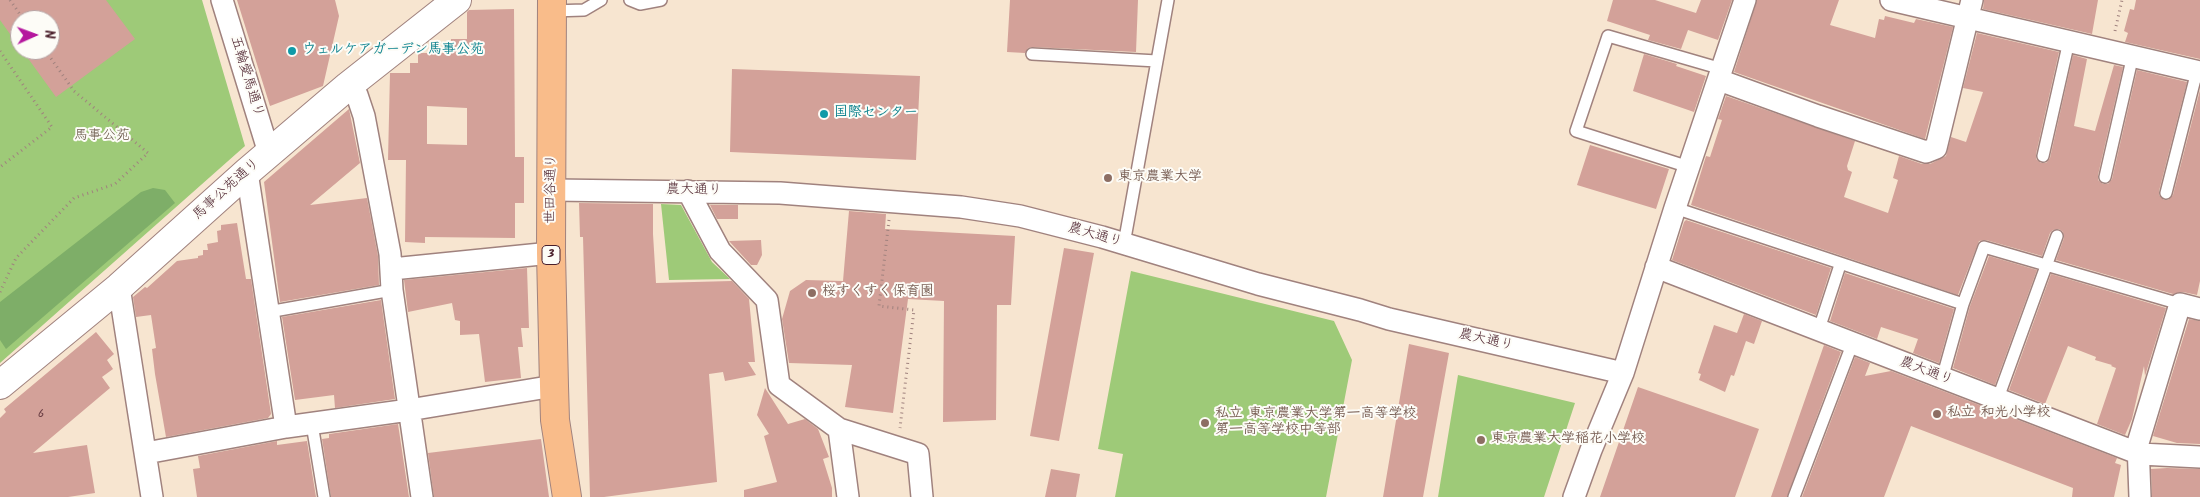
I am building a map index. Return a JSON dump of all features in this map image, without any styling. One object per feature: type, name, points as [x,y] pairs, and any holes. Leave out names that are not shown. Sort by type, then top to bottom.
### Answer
[{"type":"main road","name":"世田谷通り","points":[[552,6],[553,190],[551,253],[555,420],[567,497]]},
{"type":"street","name":"五輪愛馬通り","points":[[222,0],[269,153]]},
{"type":"street","name":"馬事公苑通り","points":[[0,384],[119,287],[247,172],[348,86],[458,0]]},
{"type":"street","points":[[1574,497],[1623,373],[1675,208],[1745,0]]},
{"type":"street","points":[[1891,0],[1970,9],[2069,41],[2198,72]]},
{"type":"street","points":[[1720,74],[1818,116],[1926,152],[1936,148],[1970,9]]},
{"type":"street","points":[[348,86],[357,95],[364,116],[392,280],[422,497]]},
{"type":"street","points":[[247,172],[286,427]]},
{"type":"street","name":"農大通り","points":[[553,190],[780,193],[961,208],[1020,216],[1102,237],[1258,284],[1389,319],[1623,373]]},
{"type":"street","points":[[688,191],[720,251],[767,300],[779,385],[839,429],[918,454],[922,497]]},
{"type":"street","points":[[392,280],[551,253]]},
{"type":"street","name":"農大通り","points":[[1656,267],[2140,454],[2200,457]]},
{"type":"street","points":[[119,287],[152,497]]},
{"type":"street","points":[[2140,497],[2138,466],[2140,454],[2138,443],[2190,307]]},
{"type":"street","points":[[146,453],[286,427],[409,410],[554,386]]},
{"type":"street","points":[[839,429],[848,497]]},
{"type":"lane","points":[[552,6],[584,10],[602,0]]},
{"type":"lane","points":[[630,0],[640,4],[661,0]]},
{"type":"lane","points":[[1124,244],[1168,0]]},
{"type":"lane","points":[[1689,167],[1576,132],[1608,36],[1720,74]]},
{"type":"lane","points":[[2043,156],[2069,41]]},
{"type":"lane","points":[[1032,54],[1156,60]]},
{"type":"lane","points":[[2106,177],[2133,55]]},
{"type":"lane","points":[[2166,193],[2198,72]]},
{"type":"lane","points":[[1675,208],[1840,265],[1963,304]]},
{"type":"lane","points":[[1998,398],[2057,236]]},
{"type":"lane","points":[[1942,378],[1963,304],[1984,247],[2190,307]]},
{"type":"lane","points":[[1819,330],[1840,265]]},
{"type":"lane","points":[[268,312],[392,280]]},
{"type":"lane","points":[[1794,497],[1853,342]]},
{"type":"lane","points":[[312,424],[324,497]]},
{"type":"path","points":[[2112,50],[2122,0]]},
{"type":"path","points":[[0,51],[52,127],[0,167]]},
{"type":"path","points":[[0,292],[16,258],[74,198],[115,184],[148,152],[74,91],[52,60]]},
{"type":"path","points":[[890,202],[879,306],[914,310],[897,448]]},
{"type":"green space","name":"馬事公苑","points":[[0,0],[202,0],[245,146],[0,363]]},
{"type":"green space","points":[[153,188],[165,190],[175,203],[6,349],[0,340],[0,302],[141,192]]},
{"type":"green space","points":[[661,204],[681,205],[712,262],[730,279],[669,280]]},
{"type":"green space","points":[[1131,271],[1334,321],[1352,360],[1326,497],[1115,497],[1123,454],[1098,449]]},
{"type":"green space","points":[[1458,375],[1575,403],[1544,497],[1438,497]]},
{"type":"building","points":[[0,0],[106,0],[135,39],[56,97],[29,60],[60,60],[60,10],[10,10],[10,34],[0,20]]},
{"type":"building","name":"ウェルケアガーデン馬事公苑","points":[[237,0],[335,0],[339,16],[323,86],[270,106]]},
{"type":"building","points":[[1010,0],[1138,0],[1136,52],[1032,47],[1028,48],[1025,53],[1007,52]]},
{"type":"building","points":[[1613,0],[1655,0],[1696,13],[1701,0],[1732,0],[1718,40],[1688,30],[1681,49],[1648,40],[1650,35],[1607,21]]},
{"type":"building","points":[[1757,0],[1839,0],[1830,25],[1875,38],[1879,19],[1884,20],[1885,16],[1914,23],[1916,19],[1953,27],[1925,139],[1734,72]]},
{"type":"building","points":[[1984,0],[2098,0],[2092,34],[1983,9]]},
{"type":"building","points":[[2136,0],[2200,0],[2200,59],[2125,42],[2128,33],[2124,31],[2130,9],[2134,10]]},
{"type":"building","points":[[514,9],[515,157],[524,157],[524,203],[515,203],[515,238],[425,237],[425,243],[405,242],[406,160],[388,160],[390,73],[410,73],[410,63],[418,63],[418,53],[451,53],[451,39],[467,39],[467,12],[469,10]],"holes":[[[427,106],[467,108],[467,145],[427,144]]]},
{"type":"building","points":[[1977,33],[2059,52],[2036,154],[2036,159],[2041,163],[2046,163],[2050,158],[2073,55],[2087,59],[2074,126],[2095,131],[2114,65],[2123,67],[2098,175],[2098,180],[2103,184],[2108,184],[2112,179],[2137,70],[2187,82],[2159,191],[2159,195],[2164,200],[2168,200],[2173,195],[2200,90],[2200,281],[2197,295],[2183,292],[2173,294],[2056,260],[2064,238],[2063,232],[2059,229],[2053,230],[2050,233],[2042,256],[1986,240],[1979,241],[1958,295],[1691,205],[1706,156],[1710,157],[1722,120],[1718,119],[1726,96],[1855,141],[1847,166],[1848,170],[1852,172],[1844,197],[1888,213],[1898,180],[1893,178],[1899,156],[1922,164],[1930,164],[1946,156],[1951,137],[1966,142],[1983,92],[1963,88]]},
{"type":"building","points":[[1644,54],[1677,64],[1676,66],[1706,76],[1694,112],[1633,91]]},
{"type":"building","name":"国際センター","points":[[732,69],[920,76],[916,160],[730,152]]},
{"type":"building","points":[[349,109],[360,163],[310,205],[367,198],[378,256],[379,285],[280,302],[264,182]]},
{"type":"building","points":[[1590,145],[1669,169],[1656,209],[1577,185]]},
{"type":"building","points":[[579,203],[653,204],[656,283],[732,281],[749,299],[755,362],[748,362],[756,375],[725,381],[723,372],[709,374],[717,482],[604,497],[590,497],[583,237],[580,237]]},
{"type":"building","points":[[710,205],[738,205],[738,219],[717,219]]},
{"type":"building","points":[[849,211],[886,214],[885,229],[1015,236],[1011,305],[997,305],[996,420],[943,422],[944,301],[908,299],[893,413],[845,407],[852,365],[789,363],[782,319],[790,291],[806,280],[843,281]]},
{"type":"building","points":[[1686,220],[1831,268],[1816,315],[1672,260]]},
{"type":"building","points":[[237,223],[246,279],[251,279],[271,414],[268,418],[166,437],[155,374],[152,349],[156,348],[151,315],[136,317],[133,297],[145,287],[147,288],[177,261],[198,258],[198,256],[203,255],[203,250],[208,250],[207,244],[218,242],[217,231],[221,230],[221,225]]},
{"type":"building","points":[[761,240],[762,255],[757,265],[751,265],[729,241]]},
{"type":"building","points":[[1064,248],[1094,253],[1059,441],[1030,436]]},
{"type":"building","points":[[1989,256],[2037,270],[1995,385],[1953,368],[1970,306]]},
{"type":"building","points":[[527,268],[529,328],[521,328],[523,347],[518,347],[521,378],[485,382],[479,334],[460,335],[460,321],[455,320],[452,303],[408,312],[404,280]]},
{"type":"building","points":[[1845,273],[1954,309],[1939,363],[1913,353],[1918,339],[1881,327],[1877,339],[1830,321]]},
{"type":"building","points":[[2051,274],[2166,308],[2145,376],[2144,366],[2132,419],[2125,435],[2097,424],[2116,368],[2095,360],[2096,357],[2068,346],[2045,404],[2009,390]]},
{"type":"building","points":[[381,300],[395,399],[335,408],[334,395],[295,400],[282,317]]},
{"type":"building","points":[[1744,314],[1762,321],[1754,344],[1746,341],[1734,376],[1731,375],[1725,392],[1699,380],[1701,374],[1698,373],[1714,325],[1737,333]]},
{"type":"building","points":[[2189,319],[2200,321],[2200,444],[2177,443],[2153,436]]},
{"type":"building","points":[[96,332],[114,354],[107,360],[113,369],[102,377],[110,388],[33,453],[87,445],[95,493],[68,497],[0,497],[0,418],[6,412],[4,409]]},
{"type":"building","points":[[1409,344],[1449,353],[1423,497],[1383,497]]},
{"type":"building","points":[[1824,345],[1841,352],[1787,497],[1771,497]]},
{"type":"building","name":"私立 和光小学校","points":[[1855,357],[1870,363],[1865,376],[1891,371],[2117,458],[2115,463],[2121,465],[2114,497],[2072,497],[2073,488],[1911,426],[1884,497],[1802,497]]},
{"type":"building","points":[[1638,387],[1759,429],[1735,497],[1600,497]]},
{"type":"building","points":[[765,388],[788,424],[805,419],[818,429],[829,457],[823,459],[832,488],[832,497],[744,497],[744,490],[777,482],[764,436],[769,434],[757,415]]},
{"type":"building","points":[[398,424],[409,497],[331,497],[322,439],[329,438],[329,434]]},
{"type":"building","points":[[541,439],[549,497],[434,497],[428,453]]},
{"type":"building","points":[[277,441],[277,445],[307,441],[316,497],[197,497],[193,469],[200,468],[198,456]]},
{"type":"building","points":[[1051,469],[1080,474],[1076,497],[1045,497]]},
{"type":"building","points":[[2151,469],[2200,469],[2200,497],[2152,497]]},
{"type":"place","name":"ウェルケアガーデン馬事公苑","points":[[292,51]]},
{"type":"place","name":"国際センター","points":[[824,114]]},
{"type":"place","name":"東京農業大学","points":[[1108,178]]},
{"type":"place","name":"桜すくすく保育園","points":[[812,293]]},
{"type":"place","name":"私立 和光小学校","points":[[1937,414]]},
{"type":"place","name":"私立 東京農業大学第一高等学校 第一高等学校中等部","points":[[1205,423]]},
{"type":"place","name":"東京農業大学稲花小学校","points":[[1481,440]]}]
